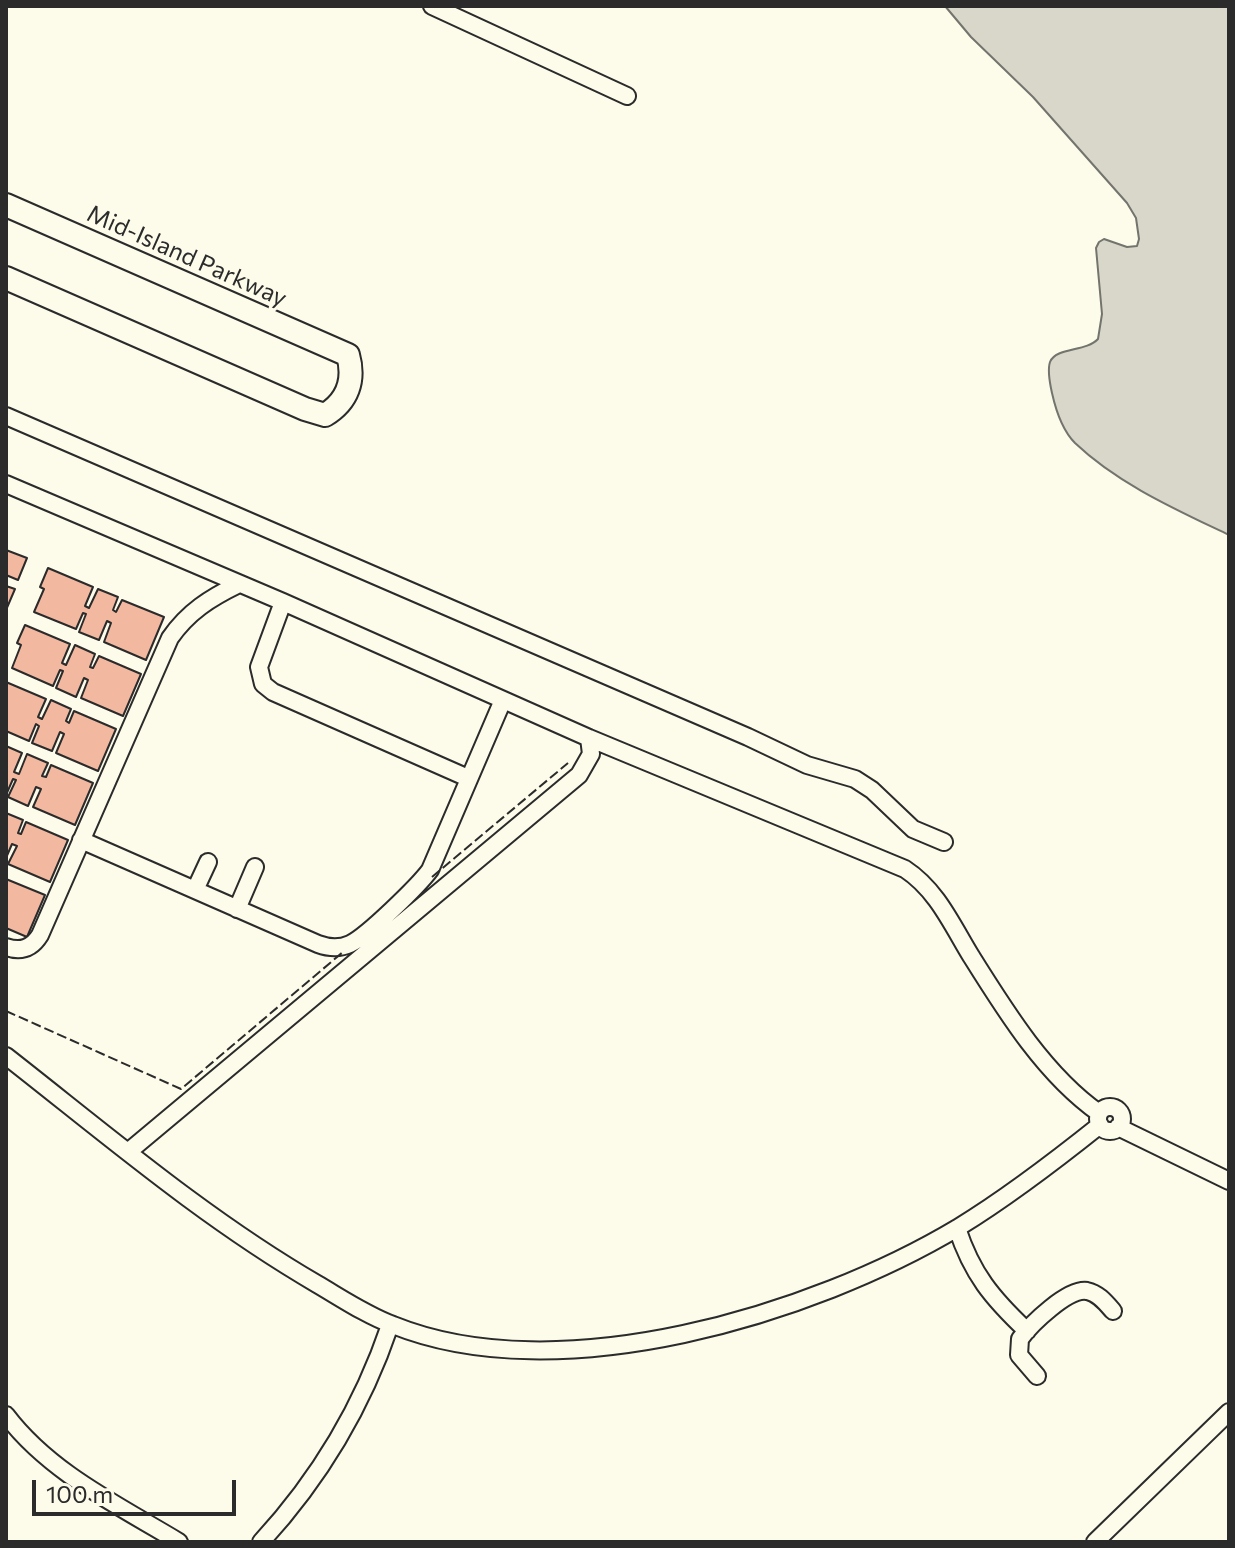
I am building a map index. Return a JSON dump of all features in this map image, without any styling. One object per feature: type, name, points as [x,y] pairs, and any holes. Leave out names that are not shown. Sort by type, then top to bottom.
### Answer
[{"type":"highway","name":"Mid-Island Parkway","points":[[6,205],[348,355],[351,374],[348,391],[339,405],[325,415],[266,393],[6,278]]},
{"type":"street","points":[[434,6],[627,96]]},
{"type":"street","points":[[6,416],[734,730],[807,765],[855,779],[872,790],[913,829],[944,842]]},
{"type":"street","points":[[6,484],[283,602],[589,738],[896,864],[913,874],[935,897],[991,987],[1035,1047],[1109,1130],[1118,1127],[1229,1181]]},
{"type":"street","points":[[6,947],[24,949],[36,941],[170,638],[203,603],[239,584]]},
{"type":"street","points":[[283,602],[259,667],[263,684],[273,692],[468,778]]},
{"type":"street","points":[[81,840],[325,947],[353,943],[415,888],[430,870],[503,700]]},
{"type":"street","points":[[128,1152],[579,775],[591,754],[589,738]]},
{"type":"street","points":[[195,890],[208,862]]},
{"type":"street","points":[[237,909],[255,867]]},
{"type":"street","points":[[6,1056],[128,1152],[255,1245],[310,1280],[390,1325],[448,1342],[509,1350],[569,1349],[629,1342],[729,1322],[808,1297],[865,1274],[957,1228],[1016,1189],[1100,1119]]},
{"type":"street","points":[[957,1228],[971,1265],[985,1289],[1027,1331]]},
{"type":"street","points":[[1037,1376],[1019,1355],[1020,1339],[1027,1331],[1074,1292],[1094,1293],[1113,1311]]},
{"type":"street","points":[[261,1542],[305,1490],[347,1428],[378,1360],[390,1325]]},
{"type":"street","points":[[1095,1542],[1229,1412]]},
{"type":"street","points":[[6,1415],[24,1438],[50,1462],[179,1542]]},
{"type":"shaded area","points":[[945,6],[1229,6],[1229,535],[1149,495],[1110,471],[1075,443],[1063,426],[1050,386],[1050,362],[1058,354],[1098,339],[1102,314],[1096,248],[1104,239],[1127,247],[1137,246],[1136,218],[1127,203],[1033,97],[971,37]]},
{"type":"building","points":[[6,550],[27,558],[18,580],[6,575]]},
{"type":"building","points":[[48,568],[93,587],[85,606],[89,608],[98,589],[118,597],[113,610],[116,612],[122,600],[164,617],[146,660],[104,642],[111,623],[107,621],[99,640],[79,632],[86,614],[83,613],[76,629],[34,612],[44,589],[40,587]]},
{"type":"building","points":[[6,586],[15,589],[6,610]]},
{"type":"building","points":[[25,625],[70,644],[62,663],[66,665],[75,645],[95,654],[90,667],[93,668],[99,656],[141,674],[123,716],[81,698],[88,680],[84,678],[76,697],[56,688],[63,671],[60,670],[53,686],[12,668],[21,645],[17,643]]},
{"type":"building","points":[[6,682],[46,699],[38,717],[42,719],[51,700],[71,709],[66,721],[69,723],[74,711],[116,729],[98,771],[56,753],[64,734],[60,732],[52,751],[32,743],[39,726],[36,724],[29,741],[6,731]]},
{"type":"building","points":[[6,746],[22,753],[14,772],[19,774],[27,754],[48,763],[42,776],[46,777],[51,765],[93,783],[75,825],[33,807],[41,789],[36,787],[28,806],[8,797],[16,780],[13,779],[6,795]]},
{"type":"building","points":[[6,813],[23,820],[18,833],[21,834],[26,822],[68,840],[50,882],[8,864],[17,846],[12,844],[6,858]]},
{"type":"building","points":[[6,879],[45,895],[27,937],[6,928]]},
{"type":"fence","points":[[432,877],[568,763]]},
{"type":"fence","points":[[6,1011],[181,1089],[343,952]]}]
